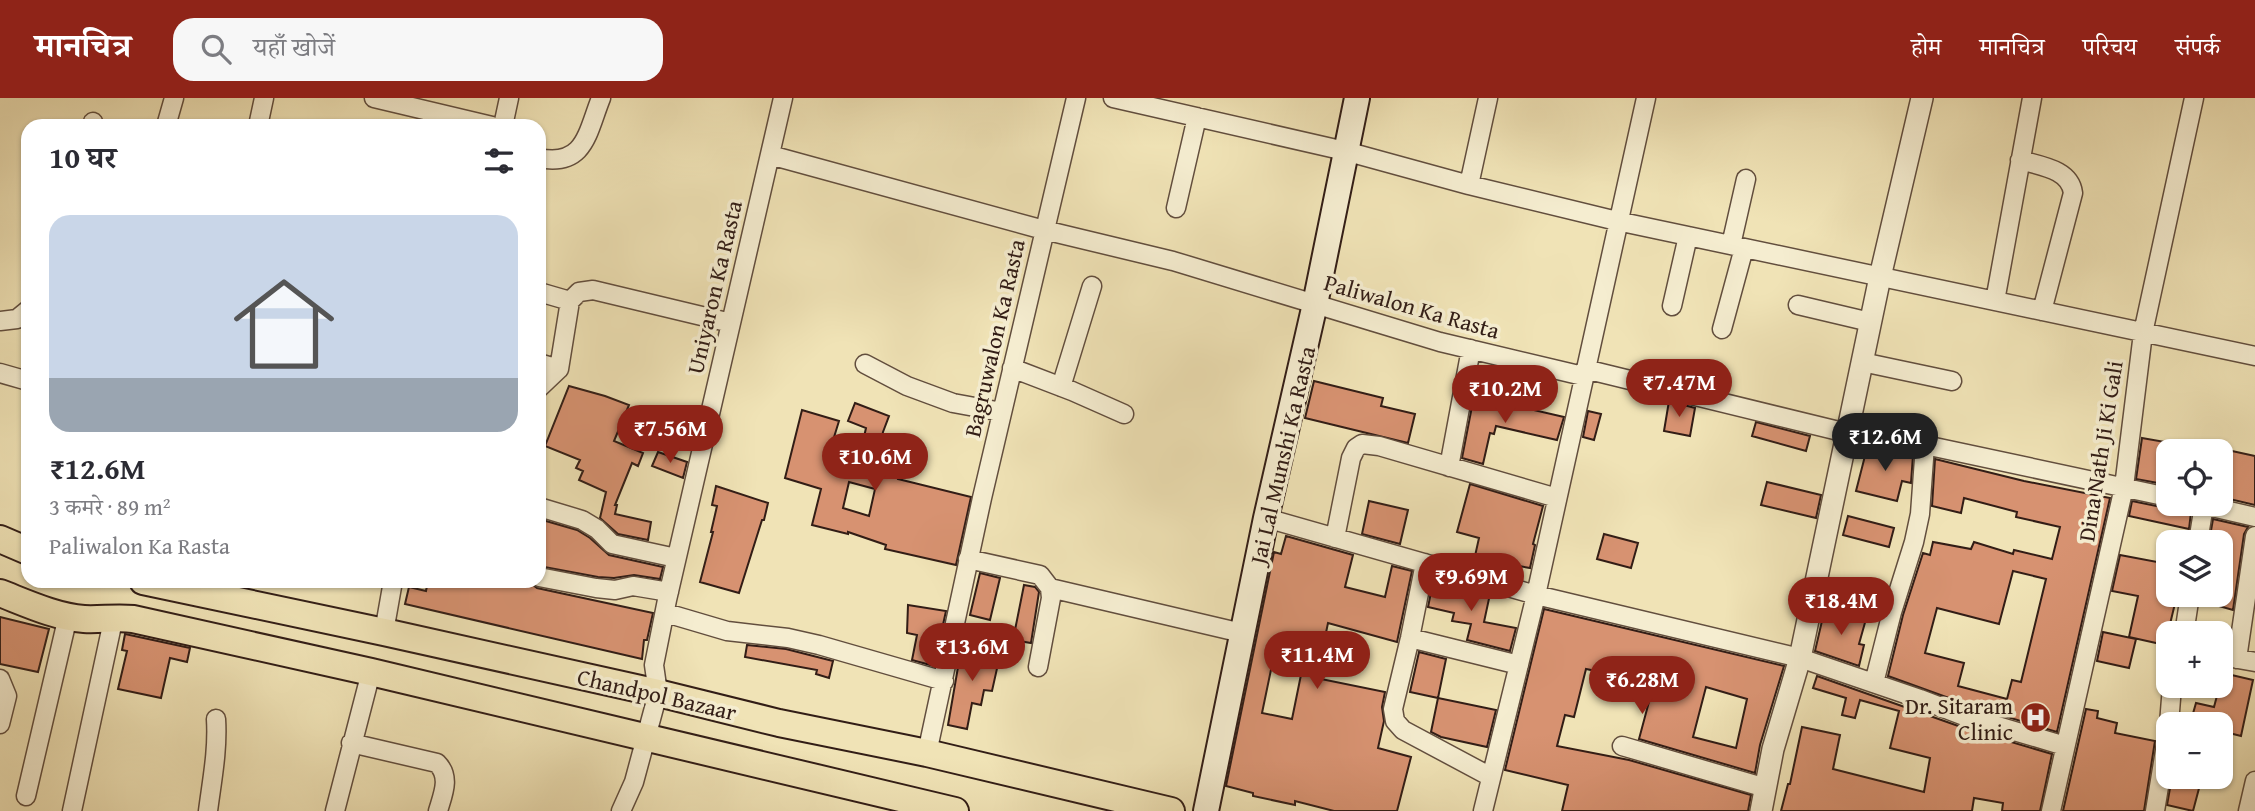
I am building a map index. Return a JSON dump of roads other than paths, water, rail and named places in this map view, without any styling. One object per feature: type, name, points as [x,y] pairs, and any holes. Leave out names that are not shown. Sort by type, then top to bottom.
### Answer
[{"type":"main road","name":"Jai Lal Munshi Ka Rasta","points":[[1206,811],[1357,98]]},
{"type":"main road","points":[[0,539],[21,548]]},
{"type":"main road","name":"Chandpol Bazaar","points":[[176,588],[658,693],[779,723],[927,753],[1171,811]]},
{"type":"main road","name":"Chandpol Bazaar","points":[[0,593],[68,616],[84,619],[114,616],[133,619],[647,738],[917,807],[955,811]]},
{"type":"street","points":[[168,119],[174,98]]},
{"type":"street","points":[[259,119],[264,98]]},
{"type":"street","points":[[374,98],[462,119]]},
{"type":"street","points":[[504,119],[509,98]]},
{"type":"street","points":[[546,159],[558,160],[573,156],[584,142],[601,98]]},
{"type":"street","name":"Uniyaron Ka Rasta","points":[[621,811],[634,782],[658,693],[654,665],[676,558],[783,98]]},
{"type":"street","name":"Bagruwalon Ka Rasta","points":[[927,753],[968,559],[1076,98]]},
{"type":"street","points":[[1113,98],[1345,151],[1617,221],[2255,356]]},
{"type":"street","points":[[1469,185],[1488,98]]},
{"type":"street","points":[[1483,811],[1536,595],[1646,98]]},
{"type":"street","points":[[1995,301],[2032,98]]},
{"type":"street","name":"Dina Nath Ji Ki Gali","points":[[2051,811],[2124,487],[2143,333],[2194,98]]},
{"type":"street","points":[[1761,811],[1773,749],[1800,658],[1917,99]]},
{"type":"street","points":[[1176,208],[1197,117]]},
{"type":"street","name":"Paliwalon Ka Rasta","points":[[770,155],[1044,230],[1174,261],[1440,342],[1583,376],[1589,370],[1847,433],[1925,445],[2156,494]]},
{"type":"street","points":[[2020,160],[2064,174],[2072,183],[2073,193],[2042,311]]},
{"type":"street","points":[[1722,329],[1746,179]]},
{"type":"street","points":[[1672,306],[1688,236]]},
{"type":"street","points":[[1061,387],[1092,286]]},
{"type":"street","points":[[546,381],[559,369],[570,301],[579,292],[593,290],[731,323]]},
{"type":"street","points":[[546,294],[570,301]]},
{"type":"street","points":[[1798,305],[1871,322]]},
{"type":"street","points":[[0,321],[21,315]]},
{"type":"street","points":[[1449,467],[1472,349]]},
{"type":"street","points":[[1862,362],[1952,381]]},
{"type":"street","points":[[865,364],[907,386],[954,403],[1002,412]]},
{"type":"street","points":[[546,365],[559,369]]},
{"type":"street","points":[[1012,368],[1124,414]]},
{"type":"street","points":[[0,373],[21,379]]},
{"type":"street","points":[[1335,538],[1351,458],[1356,448],[1362,444],[1379,446],[1557,498]]},
{"type":"street","points":[[1874,683],[1914,542],[1920,514],[1925,445]]},
{"type":"street","points":[[546,509],[582,520],[597,529],[612,544],[676,558]]},
{"type":"street","points":[[2233,512],[2255,517]]},
{"type":"street","points":[[1266,518],[1536,595],[1800,658],[1967,718],[2066,747]]},
{"type":"street","points":[[2238,659],[2255,536]]},
{"type":"street","points":[[968,559],[1040,575],[1050,588],[1051,598],[1038,667]]},
{"type":"street","points":[[1425,563],[1393,709],[1395,721],[1403,730],[1491,777]]},
{"type":"street","points":[[546,578],[596,588],[615,590],[633,586],[669,592]]},
{"type":"street","points":[[384,632],[392,588]]},
{"type":"street","points":[[1050,588],[1242,633]]},
{"type":"street","points":[[666,613],[727,631],[788,638],[819,645],[944,681]]},
{"type":"street","points":[[26,796],[68,616]]},
{"type":"street","points":[[72,811],[114,616]]},
{"type":"street","points":[[1410,638],[1519,665]]},
{"type":"street","points":[[335,811],[371,672]]},
{"type":"street","points":[[0,679],[7,696],[0,724]]},
{"type":"street","points":[[208,811],[217,738],[215,719]]},
{"type":"street","points":[[351,743],[436,763],[442,768],[446,778],[438,811]]},
{"type":"street","points":[[1622,746],[1766,788]]},
{"type":"street","points":[[2248,811],[2255,780]]},
{"type":"street","points":[[2155,811],[2159,789]]},
{"type":"place","name":"Dr. Sitaram Clinic","points":[[2036,718]]}]
